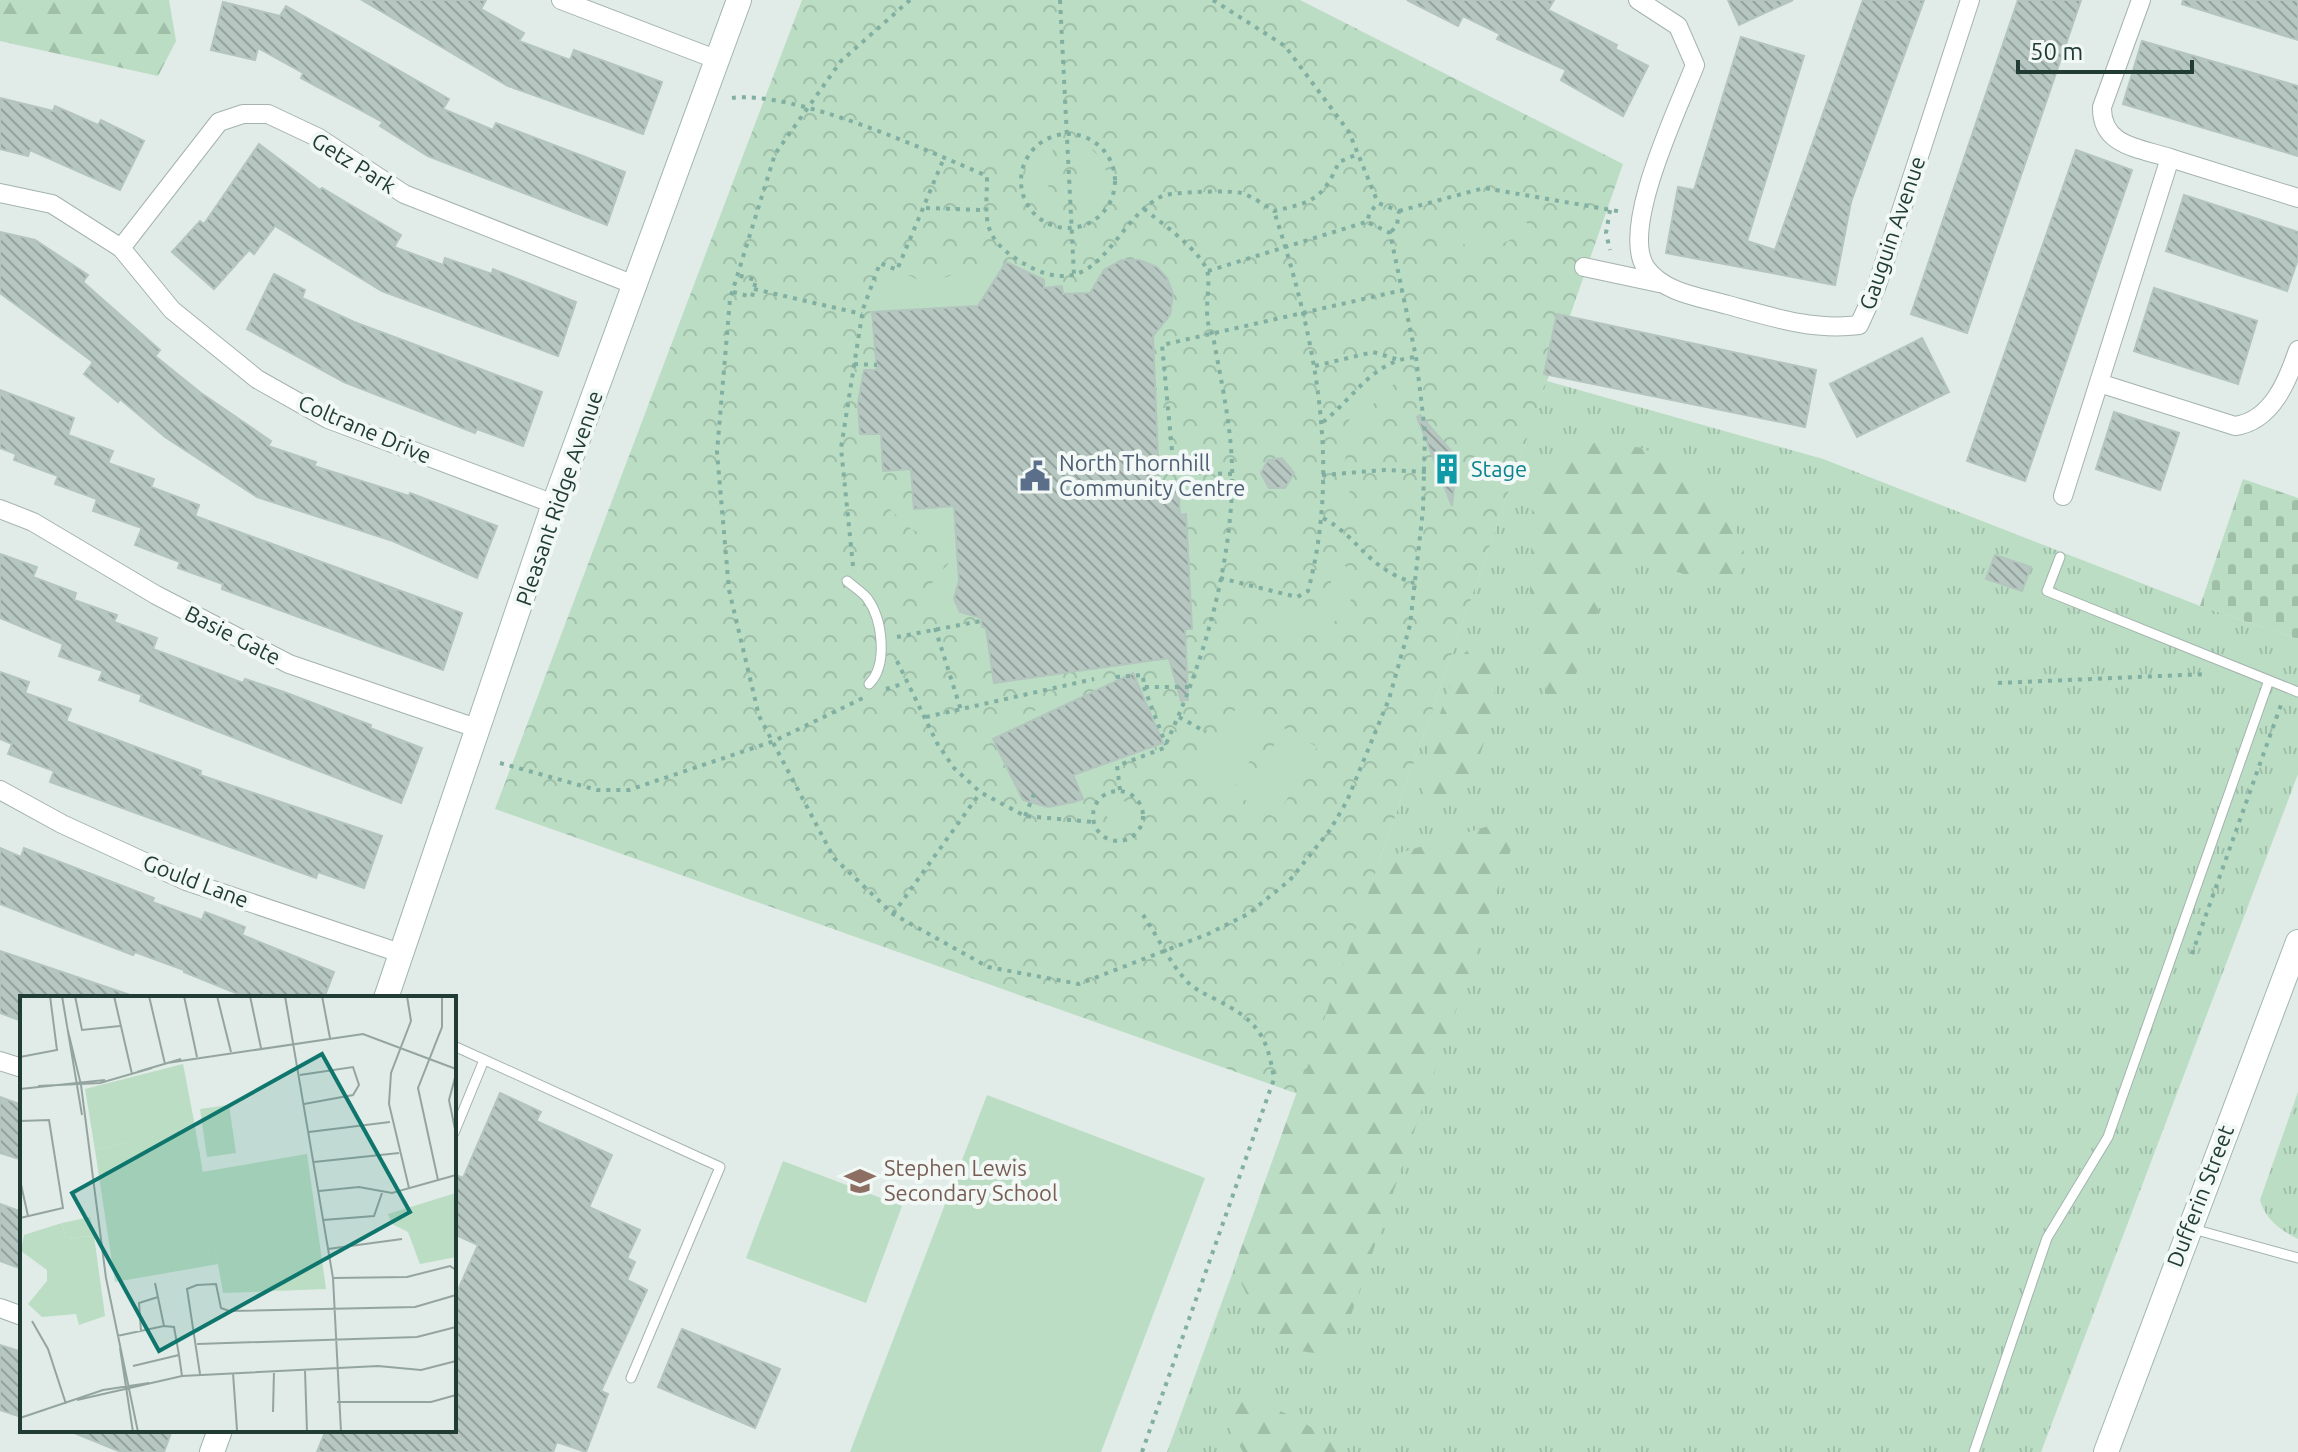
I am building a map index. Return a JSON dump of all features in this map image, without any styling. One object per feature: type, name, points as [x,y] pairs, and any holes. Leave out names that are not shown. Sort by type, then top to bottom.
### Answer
[{"type":"street","points":[[561,0],[718,60]]},
{"type":"street","name":"Pleasant Ridge Avenue","points":[[387,996],[554,504],[637,286],[739,0]]},
{"type":"street","name":"Gauguin Avenue","points":[[1638,0],[1678,26],[1695,65],[1640,215],[1637,251],[1647,269],[1664,284],[1682,293],[1777,319],[1833,328],[1859,325],[1876,288],[1970,0]]},
{"type":"street","points":[[2141,0],[2102,107],[2103,125],[2114,140],[2298,198]]},
{"type":"street","name":"Getz Park","points":[[121,248],[219,122],[243,114],[268,114],[319,138],[404,194],[637,286]]},
{"type":"street","points":[[2063,496],[2170,158]]},
{"type":"street","name":"Coltrane Drive","points":[[0,193],[52,204],[121,248],[172,310],[257,379],[328,419],[554,504]]},
{"type":"street","points":[[1584,267],[1664,284]]},
{"type":"street","points":[[2099,383],[2235,426],[2243,425],[2263,413],[2284,387],[2298,350]]},
{"type":"street","name":"Basie Gate","points":[[0,509],[33,522],[196,617],[289,664],[479,729]]},
{"type":"street","name":"Gould Lane","points":[[0,790],[62,824],[186,881],[400,953]]},
{"type":"street","name":"Dufferin Street","points":[[2106,1452],[2188,1227],[2298,942]]},
{"type":"street","points":[[0,1061],[20,1067]]},
{"type":"street","points":[[0,1308],[20,1315]]},
{"type":"street","points":[[212,1452],[219,1432]]},
{"type":"lane","points":[[2060,557],[2047,591],[2243,673],[2298,692]]},
{"type":"lane","points":[[847,581],[866,596],[872,607],[883,665],[871,688]]},
{"type":"lane","points":[[1974,1452],[2047,1238],[2108,1137],[2268,683]]},
{"type":"lane","points":[[456,1047],[720,1167],[631,1378]]},
{"type":"lane","points":[[456,1128],[484,1060]]},
{"type":"lane","points":[[2188,1227],[2298,1258]]},
{"type":"path","points":[[910,0],[841,61],[775,154],[733,292],[717,452],[729,590],[754,704],[834,858],[893,914],[988,967],[1079,984],[1168,952],[1235,921],[1270,898],[1330,830],[1362,770],[1389,699],[1410,625],[1426,472],[1416,357],[1390,233]]},
{"type":"path","points":[[1060,0],[1074,275]]},
{"type":"path","points":[[1213,0],[1285,46],[1349,132],[1378,203],[1399,211],[1484,188],[1640,215]]},
{"type":"path","points":[[732,98],[754,95],[806,110],[904,141],[987,176],[986,226],[1003,250],[1031,268],[1074,275],[1105,257],[1144,209],[1165,195],[1241,193],[1274,211],[1312,202],[1329,185],[1339,162],[1358,154]]},
{"type":"path","points":[[1066,134],[1082,137],[1097,145],[1109,159],[1114,175],[1113,193],[1102,213],[1087,224],[1071,228],[1053,226],[1038,217],[1024,198],[1021,181],[1024,164],[1034,149],[1048,139],[1066,134]]},
{"type":"path","points":[[853,572],[841,448],[862,314],[880,263],[897,270],[944,158]]},
{"type":"path","points":[[1367,222],[1370,212],[1378,203]]},
{"type":"path","points":[[920,216],[927,206],[984,210]]},
{"type":"path","points":[[1120,790],[1117,766],[1166,745],[1179,717],[1220,578],[1232,474],[1229,424],[1213,336],[1207,326],[1208,271],[1198,256],[1144,209]]},
{"type":"path","points":[[1610,209],[1606,233],[1610,250]]},
{"type":"path","points":[[1220,578],[1297,597],[1308,591],[1323,518],[1323,422],[1315,366],[1306,313],[1274,211]]},
{"type":"path","points":[[1390,233],[1397,225],[1399,211]]},
{"type":"path","points":[[1208,271],[1367,222],[1390,233]]},
{"type":"path","points":[[733,292],[752,297],[754,289],[756,280],[737,275]]},
{"type":"path","points":[[754,289],[862,314]]},
{"type":"path","points":[[1232,474],[1174,472],[1162,345],[1213,336],[1403,290]]},
{"type":"path","points":[[1315,366],[1373,352],[1396,359],[1416,357]]},
{"type":"path","points":[[1323,422],[1360,384],[1396,359]]},
{"type":"path","points":[[854,364],[877,365]]},
{"type":"path","points":[[1322,475],[1385,470],[1426,472]]},
{"type":"path","points":[[1323,518],[1337,526],[1379,568],[1414,583]]},
{"type":"path","points":[[891,639],[981,621]]},
{"type":"path","points":[[935,628],[961,710]]},
{"type":"path","points":[[889,629],[893,648]]},
{"type":"path","points":[[895,657],[905,683],[954,768],[980,792],[1025,816],[1093,822]]},
{"type":"path","points":[[1998,683],[2243,673]]},
{"type":"path","points":[[1116,677],[1143,675],[1144,687],[1166,745]]},
{"type":"path","points":[[926,717],[1094,679]]},
{"type":"path","points":[[884,689],[905,683]]},
{"type":"path","points":[[1144,687],[1189,687]]},
{"type":"path","points":[[500,763],[597,790],[629,790],[774,741],[871,688]]},
{"type":"path","points":[[1179,717],[1206,732]]},
{"type":"path","points":[[1120,790],[1133,795],[1142,805],[1144,819],[1139,833],[1127,840],[1113,841],[1100,834],[1093,822],[1098,799],[1120,790]]},
{"type":"path","points":[[893,914],[980,792]]},
{"type":"path","points":[[1025,816],[1034,794]]},
{"type":"path","points":[[1142,1452],[1274,1079],[1269,1049],[1256,1027],[1234,1009],[1195,989],[1182,977],[1143,915]]},
{"type":"green space","points":[[0,0],[169,0],[176,41],[158,76],[0,41]]},
{"type":"green space","points":[[802,0],[1300,0],[1623,164],[1298,1094],[495,809]]},
{"type":"green space","points":[[1078,141],[1098,157],[1108,180],[1104,203],[1096,213],[1083,219],[1077,198],[1087,180],[1075,164]]},
{"type":"green space","points":[[1051,143],[1056,166],[1047,178],[1049,189],[1058,200],[1056,223],[1035,205],[1025,183],[1025,172],[1030,161]]},
{"type":"green space","points":[[1520,216],[1530,226],[1503,243],[1472,247],[1452,239],[1456,229],[1490,234]]},
{"type":"green space","points":[[1003,267],[978,306],[870,313],[873,286],[893,274],[905,274],[924,286],[964,270]]},
{"type":"green space","points":[[1391,375],[1397,381],[1362,418],[1344,465],[1336,464],[1342,437],[1353,413]]},
{"type":"green space","points":[[1547,381],[1823,459],[2200,606],[2298,639],[2298,774],[2041,1452],[1167,1452],[1298,1094]]},
{"type":"green space","points":[[1167,417],[1169,459],[1158,462],[1156,418]]},
{"type":"green space","points":[[1596,442],[1643,448],[1690,475],[1730,512],[1744,552],[1735,592],[1634,557],[1614,565],[1569,694],[1559,701],[1547,696],[1530,591],[1533,483],[1550,463]]},
{"type":"green space","points":[[1337,479],[1346,479],[1354,504],[1366,526],[1383,544],[1405,558],[1401,565],[1377,550],[1356,531],[1342,507]]},
{"type":"green space","points":[[2243,479],[2298,498],[2298,639],[2200,606]]},
{"type":"green space","points":[[913,501],[914,509],[954,506],[957,550],[911,529],[883,503]]},
{"type":"green space","points":[[957,553],[959,583],[953,595],[960,612],[938,616],[919,599]]},
{"type":"green space","points":[[1336,556],[1350,574],[1353,592],[1346,609],[1333,622],[1316,632],[1296,635],[1275,632],[1257,621],[1268,615],[1264,605],[1268,601],[1280,610],[1293,613],[1305,613],[1315,608],[1329,588],[1329,561]]},
{"type":"green space","points":[[986,628],[988,640],[976,649],[954,630]]},
{"type":"green space","points":[[1479,639],[1490,668],[1494,691],[1485,739],[1473,770],[1458,794],[1447,801],[1425,803],[1426,772],[1442,708],[1462,657]]},
{"type":"green space","points":[[1239,703],[1272,721],[1232,793],[1198,774]]},
{"type":"green space","points":[[1043,708],[1052,711],[988,744],[980,741],[982,732],[1009,718]]},
{"type":"green space","points":[[1284,728],[1317,747],[1276,818],[1243,799]]},
{"type":"green space","points":[[1121,801],[1131,805],[1135,815],[1131,825],[1121,829],[1111,825],[1107,815],[1111,805]]},
{"type":"green space","points":[[1495,824],[1517,832],[1337,1356],[1292,1350],[1261,1324],[1234,1268],[1380,859]]},
{"type":"green space","points":[[2298,1092],[2298,1239],[2274,1224],[2260,1200]]},
{"type":"green space","points":[[987,1095],[1205,1178],[1101,1452],[850,1452]]},
{"type":"green space","points":[[783,1161],[902,1206],[866,1303],[746,1258]]},
{"type":"green space","points":[[1242,1394],[1307,1425],[1341,1452],[1243,1452],[1226,1422],[1224,1407]]},
{"type":"building","points":[[362,0],[486,0],[481,9],[524,33],[519,41],[570,60],[574,50],[662,82],[643,134],[508,86]]},
{"type":"building","points":[[1407,0],[1554,0],[1548,10],[1617,45],[1615,49],[1648,66],[1623,116],[1561,80],[1566,70],[1497,39],[1500,34],[1463,16],[1458,26]]},
{"type":"building","points":[[1728,0],[1793,0],[1739,25]]},
{"type":"building","points":[[1863,0],[1924,0],[1851,202],[1835,285],[1666,253],[1678,187],[1694,190],[1741,37],[1804,56],[1747,241],[1775,250]]},
{"type":"building","points":[[2018,0],[2081,0],[1967,333],[1911,314]]},
{"type":"building","points":[[2183,0],[2298,0],[2298,40],[2182,4]]},
{"type":"building","points":[[223,2],[280,16],[286,6],[449,99],[443,109],[493,130],[496,123],[625,172],[607,225],[428,156],[380,126],[383,122],[301,78],[303,73],[258,48],[255,60],[211,50]]},
{"type":"building","points":[[2142,41],[2298,86],[2298,156],[2123,104]]},
{"type":"building","points":[[0,98],[53,111],[55,106],[98,125],[101,120],[144,141],[120,190],[30,150],[28,156],[0,149]]},
{"type":"building","points":[[259,144],[320,190],[322,188],[401,235],[394,247],[443,265],[445,258],[492,274],[493,269],[576,302],[558,356],[382,291],[275,226],[254,254],[249,250],[214,289],[172,252],[200,221],[204,224]]},
{"type":"building","points":[[2076,150],[2132,170],[2025,481],[1967,461]]},
{"type":"building","points":[[2184,195],[2298,232],[2298,259],[2287,291],[2166,251]]},
{"type":"building","points":[[0,232],[35,240],[88,275],[83,282],[160,350],[155,356],[201,393],[271,441],[268,446],[316,462],[314,466],[409,496],[410,493],[497,526],[477,578],[393,541],[257,497],[165,437],[84,374],[93,362],[0,293]]},
{"type":"building","name":"North Thornhill Community Centre","points":[[1122,260],[1139,260],[1157,267],[1167,278],[1173,294],[1170,315],[1153,336],[1159,483],[1178,482],[1180,515],[1186,514],[1192,629],[1185,629],[1188,700],[1181,701],[1169,658],[994,683],[986,628],[982,627],[981,618],[960,612],[954,599],[959,581],[954,506],[914,509],[911,469],[883,471],[881,434],[860,434],[858,403],[864,370],[877,370],[872,312],[978,306],[1006,262],[1044,280],[1044,288],[1062,286],[1063,294],[1090,293],[1104,270]]},
{"type":"building","points":[[274,274],[305,290],[302,298],[354,322],[542,392],[523,446],[477,429],[475,433],[344,382],[247,329]]},
{"type":"building","points":[[2154,288],[2257,321],[2238,384],[2134,351]]},
{"type":"building","points":[[1557,314],[1816,370],[1805,427],[1544,374]]},
{"type":"building","points":[[1922,338],[1949,392],[1857,437],[1830,384]]},
{"type":"building","points":[[0,390],[74,418],[68,435],[113,451],[108,463],[154,479],[151,487],[199,505],[195,516],[462,613],[443,670],[222,589],[223,584],[178,568],[180,562],[135,545],[142,528],[93,511],[97,499],[55,484],[58,476],[14,460],[16,454],[0,448]]},
{"type":"building","points":[[2114,412],[2179,433],[2160,490],[2096,469]]},
{"type":"building","points":[[1420,415],[1453,453],[1457,462],[1452,506],[1417,417]]},
{"type":"building","points":[[1282,458],[1294,473],[1285,488],[1269,488],[1261,473],[1268,460]]},
{"type":"building","points":[[0,554],[37,567],[33,577],[76,593],[74,600],[117,615],[114,622],[157,638],[153,649],[243,683],[245,679],[284,692],[422,748],[401,803],[140,701],[142,695],[99,680],[103,671],[59,656],[63,644],[0,618]]},
{"type":"building","points":[[1995,555],[2031,567],[2022,591],[1986,579]]},
{"type":"building","points":[[0,672],[29,682],[25,693],[71,709],[66,721],[201,771],[200,775],[382,836],[364,888],[318,872],[316,878],[50,782],[54,771],[8,754],[12,744],[0,739]]},
{"type":"building","points":[[1133,673],[1163,743],[1073,775],[1083,799],[1048,807],[1023,800],[993,739]]},
{"type":"building","points":[[0,848],[21,857],[24,848],[202,920],[205,912],[245,927],[242,935],[334,972],[325,996],[243,996],[184,970],[135,952],[133,955],[0,904]]},
{"type":"building","points":[[0,951],[130,995],[20,996],[20,1020],[0,1013]]},
{"type":"building","points":[[500,1093],[541,1112],[536,1121],[612,1155],[589,1207],[640,1230],[627,1258],[635,1262],[627,1280],[647,1290],[601,1391],[608,1394],[586,1452],[557,1442],[553,1452],[317,1452],[325,1432],[456,1432],[456,1294],[478,1245],[456,1235],[456,1175],[463,1178]]},
{"type":"building","points":[[0,1097],[20,1104],[20,1159],[0,1153]]},
{"type":"building","points":[[0,1204],[20,1211],[20,1268],[0,1261]]},
{"type":"building","points":[[682,1329],[780,1369],[755,1428],[658,1387]]},
{"type":"building","points":[[0,1345],[20,1351],[20,1410],[18,1416],[0,1410]]},
{"type":"building","points":[[72,1432],[171,1432],[164,1452],[121,1452]]},
{"type":"place","name":"Stage","points":[[1447,469]]},
{"type":"place","name":"North Thornhill Community Centre","points":[[1035,476]]},
{"type":"place","name":"Stephen Lewis Secondary School","points":[[860,1181]]}]
